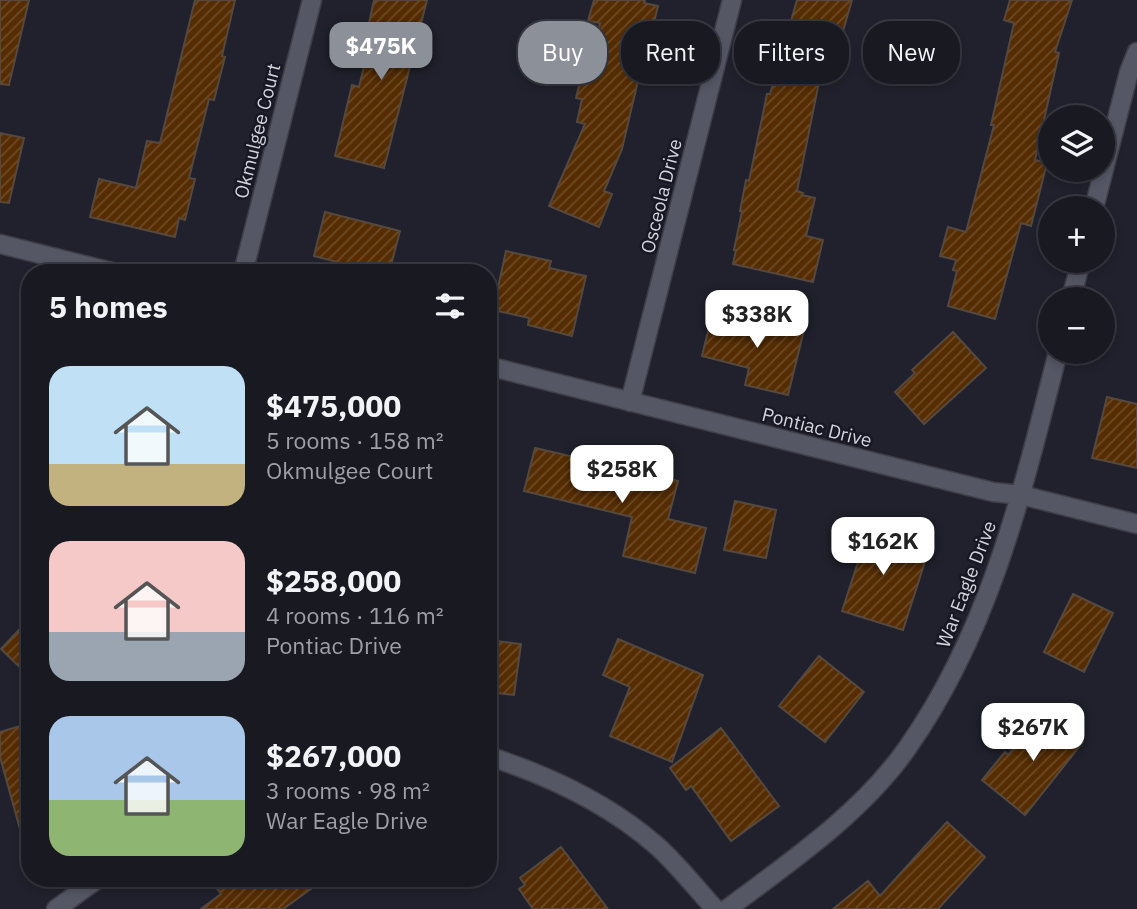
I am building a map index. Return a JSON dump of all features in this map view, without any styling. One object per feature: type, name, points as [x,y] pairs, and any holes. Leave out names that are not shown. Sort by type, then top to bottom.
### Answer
[{"type":"street","name":"Okmulgee Court","points":[[245,264],[312,0]]},
{"type":"street","name":"Osceola Drive","points":[[630,402],[733,0]]},
{"type":"street","points":[[1097,196],[1129,72],[1137,52]]},
{"type":"street","points":[[0,244],[80,264]]},
{"type":"street","name":"War Eagle Drive","points":[[727,909],[827,831],[872,789],[908,748],[957,667],[981,613],[1021,495],[1055,364]]},
{"type":"street","name":"Pontiac Drive","points":[[497,368],[993,492],[1021,495],[1137,524]]},
{"type":"street","points":[[497,759],[570,787],[614,812],[656,845],[715,909]]},
{"type":"street","points":[[55,909],[86,887]]},
{"type":"building","points":[[0,0],[29,0],[9,85],[0,84]]},
{"type":"building","points":[[195,0],[235,0],[214,100],[209,99],[189,178],[195,179],[185,220],[179,218],[175,237],[90,217],[99,179],[136,188],[147,141],[160,143]]},
{"type":"building","points":[[374,0],[427,0],[384,168],[335,156],[352,85],[359,87],[373,29],[368,28]]},
{"type":"building","points":[[594,0],[645,0],[644,3],[658,6],[654,21],[621,21],[621,84],[637,84],[622,149],[604,191],[612,194],[599,227],[549,206],[585,124],[577,122],[582,99],[576,98],[580,84],[607,84],[607,21],[588,21]]},
{"type":"building","points":[[797,0],[852,0],[846,21],[791,21]]},
{"type":"building","points":[[1010,0],[1072,0],[1055,52],[1059,53],[1047,105],[1038,105],[1038,147],[1035,160],[1038,161],[1038,182],[1042,182],[1031,226],[1021,223],[995,319],[948,306],[957,271],[953,270],[956,260],[940,256],[948,227],[966,232],[994,125],[991,125],[1014,23],[1004,20]]},
{"type":"building","points":[[773,84],[819,84],[797,191],[815,198],[806,236],[823,240],[813,282],[733,264],[746,180],[749,181],[767,94],[770,94]]},
{"type":"building","points":[[0,133],[24,138],[9,203],[0,202]]},
{"type":"building","points":[[325,212],[400,231],[391,264],[341,264],[314,256]]},
{"type":"building","points":[[506,251],[551,261],[549,268],[586,276],[572,336],[528,325],[529,318],[497,311],[497,292]]},
{"type":"building","points":[[712,315],[757,326],[760,315],[805,326],[788,395],[745,385],[749,368],[702,356]]},
{"type":"building","points":[[953,332],[986,368],[924,424],[895,392],[915,373],[912,370]]},
{"type":"building","points":[[1107,397],[1137,404],[1137,468],[1092,458]]},
{"type":"building","points":[[535,448],[678,481],[668,519],[706,528],[695,573],[623,556],[632,517],[524,491]]},
{"type":"building","points":[[735,501],[776,510],[766,558],[724,550]]},
{"type":"building","points":[[847,530],[892,544],[895,535],[930,546],[903,630],[842,611],[858,562],[839,556]]},
{"type":"building","points":[[1073,594],[1113,613],[1084,672],[1044,652]]},
{"type":"building","points":[[21,628],[21,668],[1,649]]},
{"type":"building","points":[[618,639],[703,675],[672,762],[610,736],[630,687],[603,675]]},
{"type":"building","points":[[497,641],[521,644],[514,695],[497,693]]},
{"type":"building","points":[[819,656],[864,692],[825,742],[779,706]]},
{"type":"building","points":[[1044,711],[1083,742],[1025,815],[982,780],[1005,752],[1008,755]]},
{"type":"building","points":[[21,726],[21,833],[0,757],[0,732]]},
{"type":"building","points":[[721,728],[779,806],[731,841],[691,786],[686,790],[670,768]]},
{"type":"building","points":[[947,822],[985,857],[938,909],[833,909],[868,881],[880,896]]},
{"type":"building","points":[[561,847],[608,909],[533,909],[519,889],[525,885],[520,878]]},
{"type":"building","points":[[216,887],[314,887],[283,909],[201,909],[221,894]]}]
